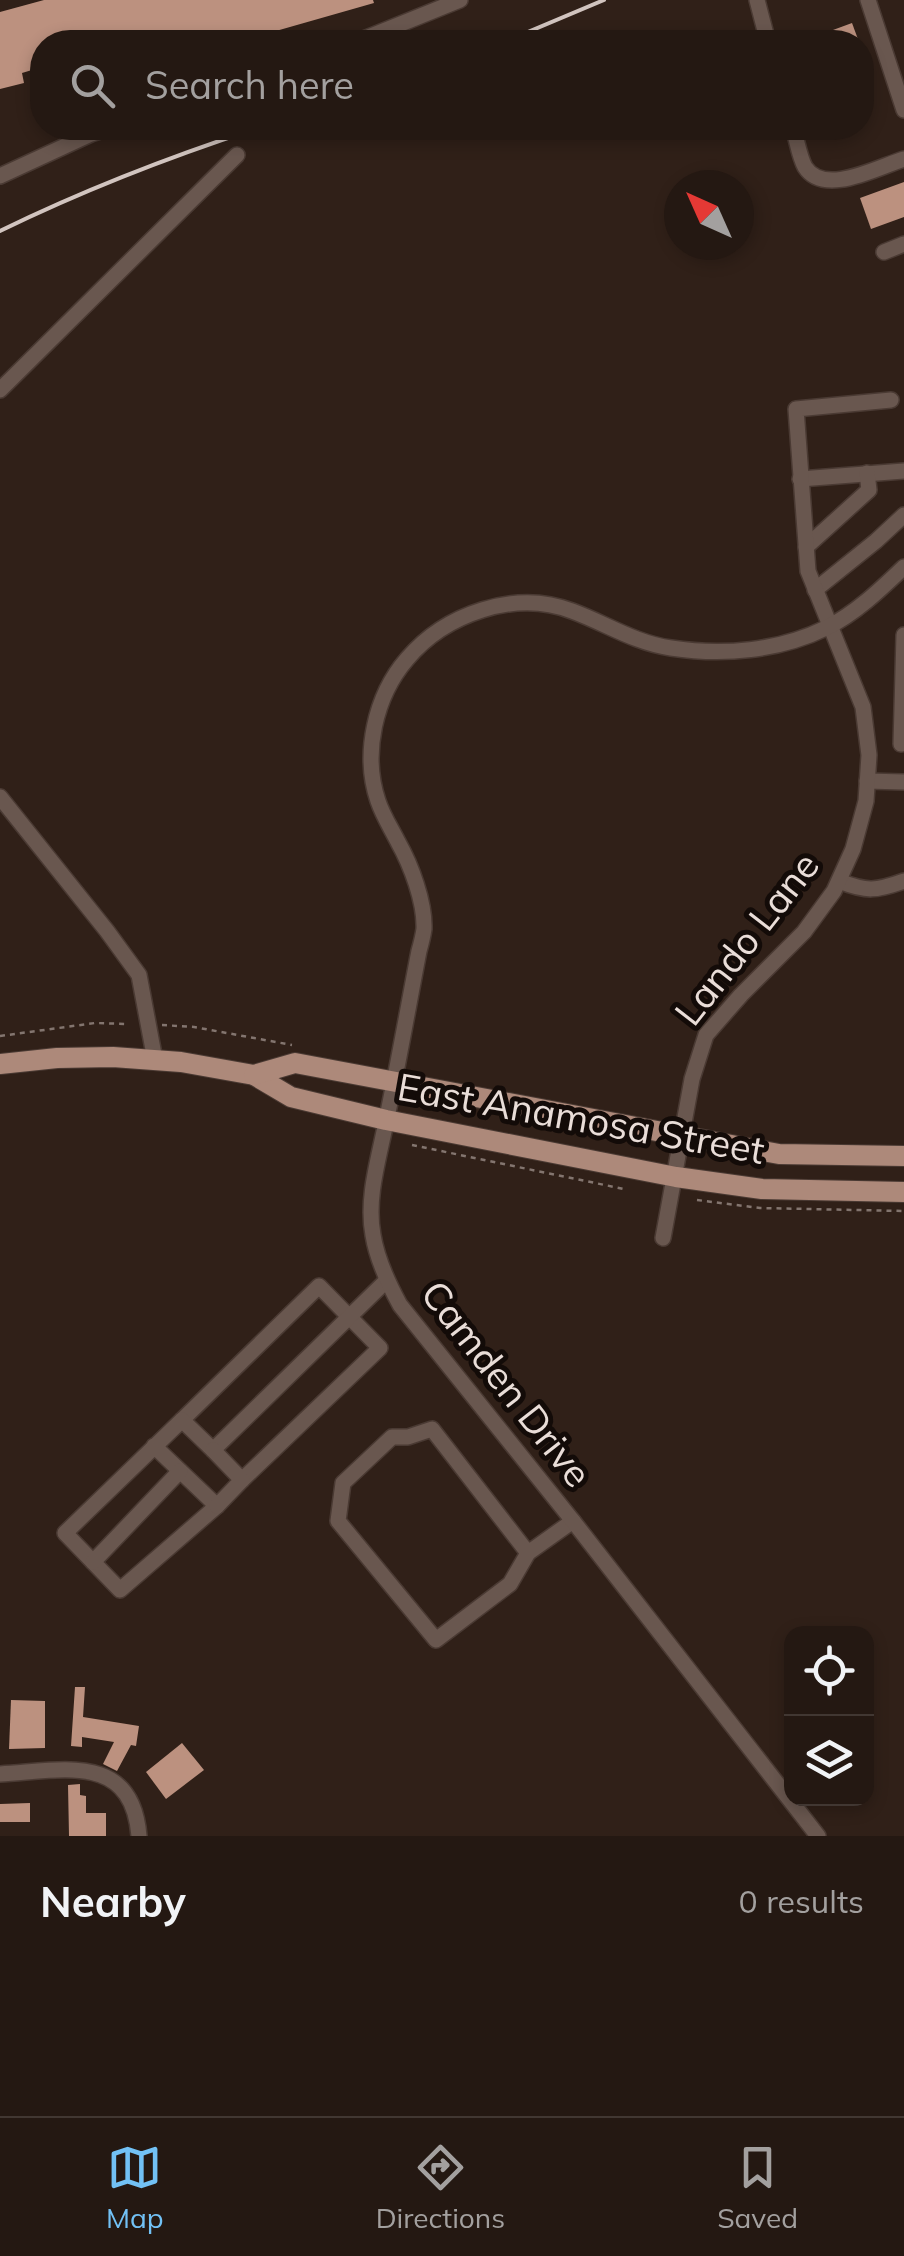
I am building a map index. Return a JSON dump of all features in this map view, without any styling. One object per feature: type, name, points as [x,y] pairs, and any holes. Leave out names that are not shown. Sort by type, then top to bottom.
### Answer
[{"type":"main road","name":"East Anamosa Street","points":[[0,1064],[112,1057],[181,1062],[254,1074],[291,1097],[386,1120],[676,1177],[762,1189],[904,1192]]},
{"type":"main road","name":"East Anamosa Street","points":[[254,1074],[295,1062],[779,1154],[904,1156]]},
{"type":"street","points":[[386,30],[460,0]]},
{"type":"street","points":[[757,0],[765,30]]},
{"type":"street","points":[[868,0],[900,85],[904,110]]},
{"type":"street","points":[[0,176],[78,140]]},
{"type":"street","points":[[796,140],[804,166],[814,177],[828,182],[904,159]]},
{"type":"street","points":[[0,390],[238,155]]},
{"type":"street","points":[[884,252],[904,244]]},
{"type":"street","name":"Lando Lane","points":[[663,1238],[692,1078],[706,1035],[804,932],[834,892],[853,849],[866,801],[869,756],[864,707],[808,571],[796,409],[891,400]]},
{"type":"street","points":[[800,478],[904,471]]},
{"type":"street","points":[[806,547],[869,490],[868,473]]},
{"type":"street","points":[[815,590],[904,515]]},
{"type":"street","name":"Camden Drive","points":[[818,1836],[400,1305],[386,1281],[372,1233],[373,1183],[424,928],[408,861],[377,800],[371,753],[384,695],[395,675],[424,641],[457,619],[500,606],[555,606],[666,648],[743,651],[806,636],[829,626],[904,567]]},
{"type":"street","points":[[868,741],[902,744],[904,636]]},
{"type":"street","points":[[867,781],[904,782]]},
{"type":"street","points":[[0,796],[108,930],[139,976],[155,1060]]},
{"type":"street","points":[[839,880],[876,891],[904,882]]},
{"type":"street","points":[[212,1450],[386,1281]]},
{"type":"street","points":[[319,1286],[350,1316],[380,1348],[216,1506],[120,1590],[65,1533],[319,1286]]},
{"type":"street","points":[[182,1420],[242,1480]]},
{"type":"street","points":[[528,1553],[432,1429],[408,1438],[392,1436],[343,1483],[338,1521],[436,1640],[510,1584],[528,1553],[573,1521]]},
{"type":"street","points":[[154,1446],[216,1506]]},
{"type":"street","points":[[93,1562],[180,1471]]},
{"type":"street","points":[[0,1774],[89,1770],[112,1779],[136,1811],[139,1836]]},
{"type":"path","points":[[0,1036],[96,1023],[128,1024]]},
{"type":"path","points":[[161,1025],[194,1027],[308,1048]]},
{"type":"path","points":[[412,1145],[624,1188]]},
{"type":"path","points":[[697,1200],[760,1208],[904,1211]]},
{"type":"building","points":[[44,0],[374,3],[279,30],[30,30],[30,71],[22,73],[24,83],[0,89],[0,12]]},
{"type":"building","points":[[852,23],[855,30],[833,30]]},
{"type":"building","points":[[904,182],[904,217],[871,229],[860,198]]},
{"type":"building","points":[[75,1687],[85,1687],[83,1717],[139,1726],[136,1746],[131,1745],[117,1771],[103,1764],[114,1742],[82,1737],[82,1747],[71,1746]]},
{"type":"building","points":[[11,1700],[45,1701],[45,1748],[9,1749]]},
{"type":"building","points":[[182,1743],[204,1770],[166,1799],[146,1772]]},
{"type":"building","points":[[80,1784],[80,1795],[86,1796],[86,1813],[106,1813],[106,1836],[69,1836],[68,1785]]},
{"type":"building","points":[[30,1803],[30,1822],[0,1822],[0,1804]]},
{"type":"railway","points":[[533,30],[604,0]]},
{"type":"railway","points":[[0,231],[127,175],[224,140]]}]
